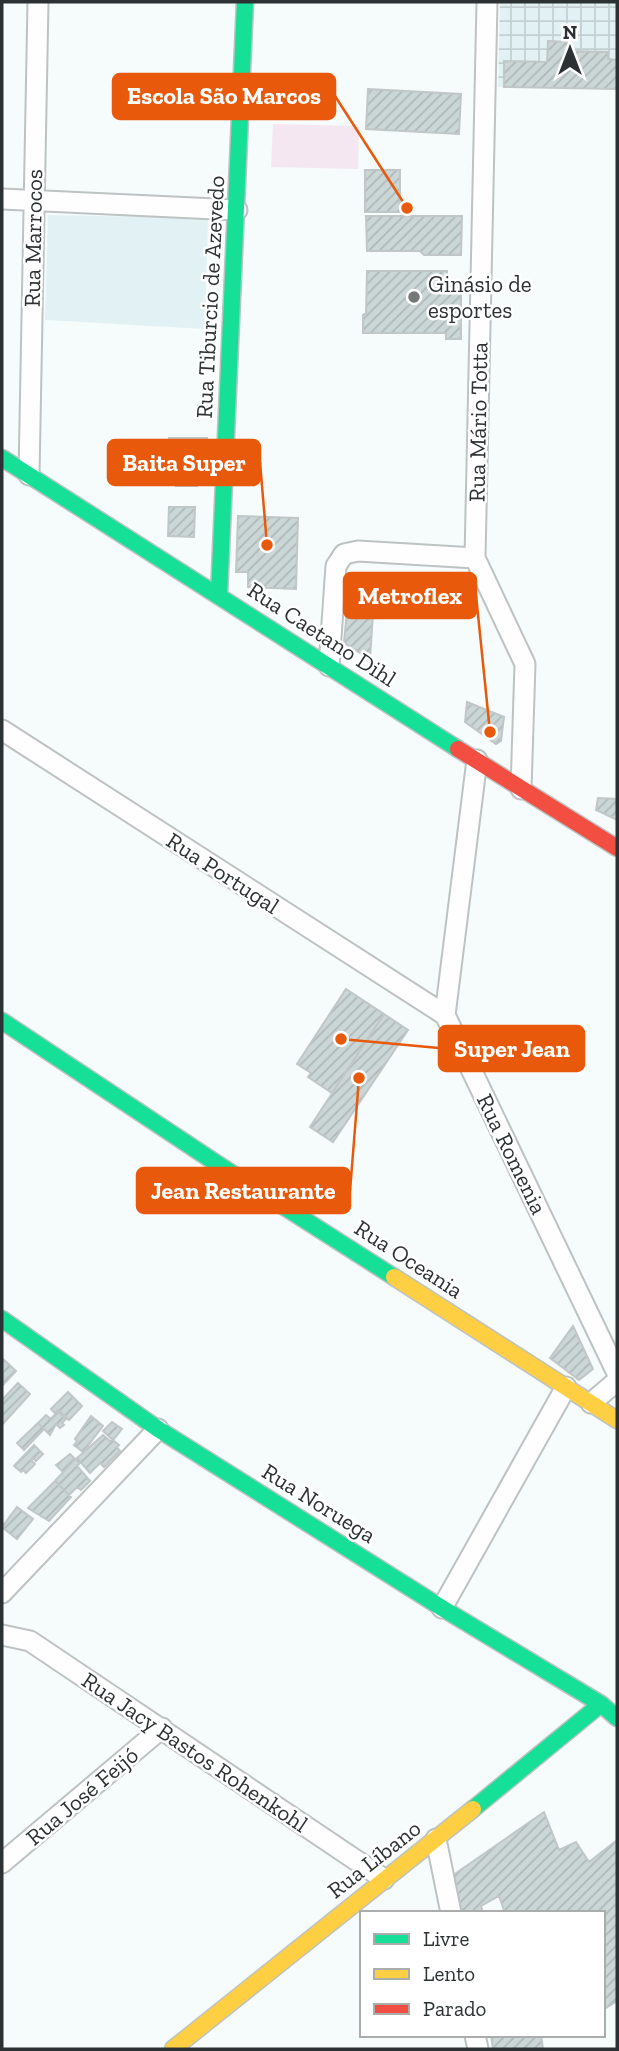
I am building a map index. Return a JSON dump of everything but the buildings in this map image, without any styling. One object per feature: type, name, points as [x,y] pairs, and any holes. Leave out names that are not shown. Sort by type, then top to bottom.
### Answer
[{"type":"street","name":"Rua Marrocos","points":[[29,475],[38,2]]},
{"type":"street","name":"Rua Tiburcio de Azevedo","points":[[219,595],[245,2]]},
{"type":"street","name":"Rua Mário Totta","points":[[487,2],[475,558],[524,664],[521,789]]},
{"type":"street","points":[[2,199],[237,210]]},
{"type":"street","name":"Rua Caetano Dihl","points":[[2,458],[617,848]]},
{"type":"street","points":[[329,666],[335,566],[344,554],[358,551],[475,558]]},
{"type":"street","name":"Rua Portugal","points":[[2,730],[445,1015]]},
{"type":"street","points":[[445,1015],[477,760]]},
{"type":"street","name":"Rua Romenia","points":[[445,1015],[617,1373]]},
{"type":"street","name":"Rua Oceania","points":[[2,1021],[210,1159],[617,1420]]},
{"type":"street","name":"Rua Noruega","points":[[2,1319],[158,1429],[442,1608],[601,1703],[617,1718]]},
{"type":"street","points":[[591,1403],[617,1381]]},
{"type":"street","points":[[442,1608],[566,1387]]},
{"type":"street","points":[[2,1593],[158,1429]]},
{"type":"street","name":"Rua Jacy Bastos Rohenkohl","points":[[2,1635],[30,1641],[384,1880]]},
{"type":"street","name":"Rua Líbano","points":[[173,2049],[601,1703]]},
{"type":"street","name":"Rua José Feijó","points":[[2,1863],[162,1728]]},
{"type":"street","points":[[436,1839],[451,1911]]},
{"type":"shaded area","points":[[500,2],[617,2],[617,89],[498,87]]},
{"type":"shaded area","points":[[273,124],[359,126],[358,169],[271,167]]},
{"type":"shaded area","points":[[48,215],[208,218],[205,329],[45,320]]},
{"type":"traffic: fast","points":[[219,595],[245,2]]},
{"type":"traffic: fast","points":[[2,458],[458,749]]},
{"type":"traffic: fast","points":[[2,1021],[394,1277]]},
{"type":"traffic: fast","points":[[2,1319],[158,1429],[442,1608],[601,1704],[617,1718]]},
{"type":"traffic: fast","points":[[473,1809],[601,1704]]},
{"type":"traffic: slow","points":[[394,1277],[617,1420]]},
{"type":"traffic: slow","points":[[173,2049],[473,1809]]},
{"type":"traffic: jam","points":[[458,749],[617,848]]},
{"type":"place","name":"Escola São Marcos","points":[[407,208]]},
{"type":"place","name":"Ginásio de esportes","points":[[414,297]]},
{"type":"place","name":"Baita Super","points":[[267,545]]},
{"type":"place","name":"Metroflex","points":[[490,732]]},
{"type":"place","name":"Super Jean","points":[[341,1039]]},
{"type":"place","name":"Jean Restaurante","points":[[359,1078]]}]
